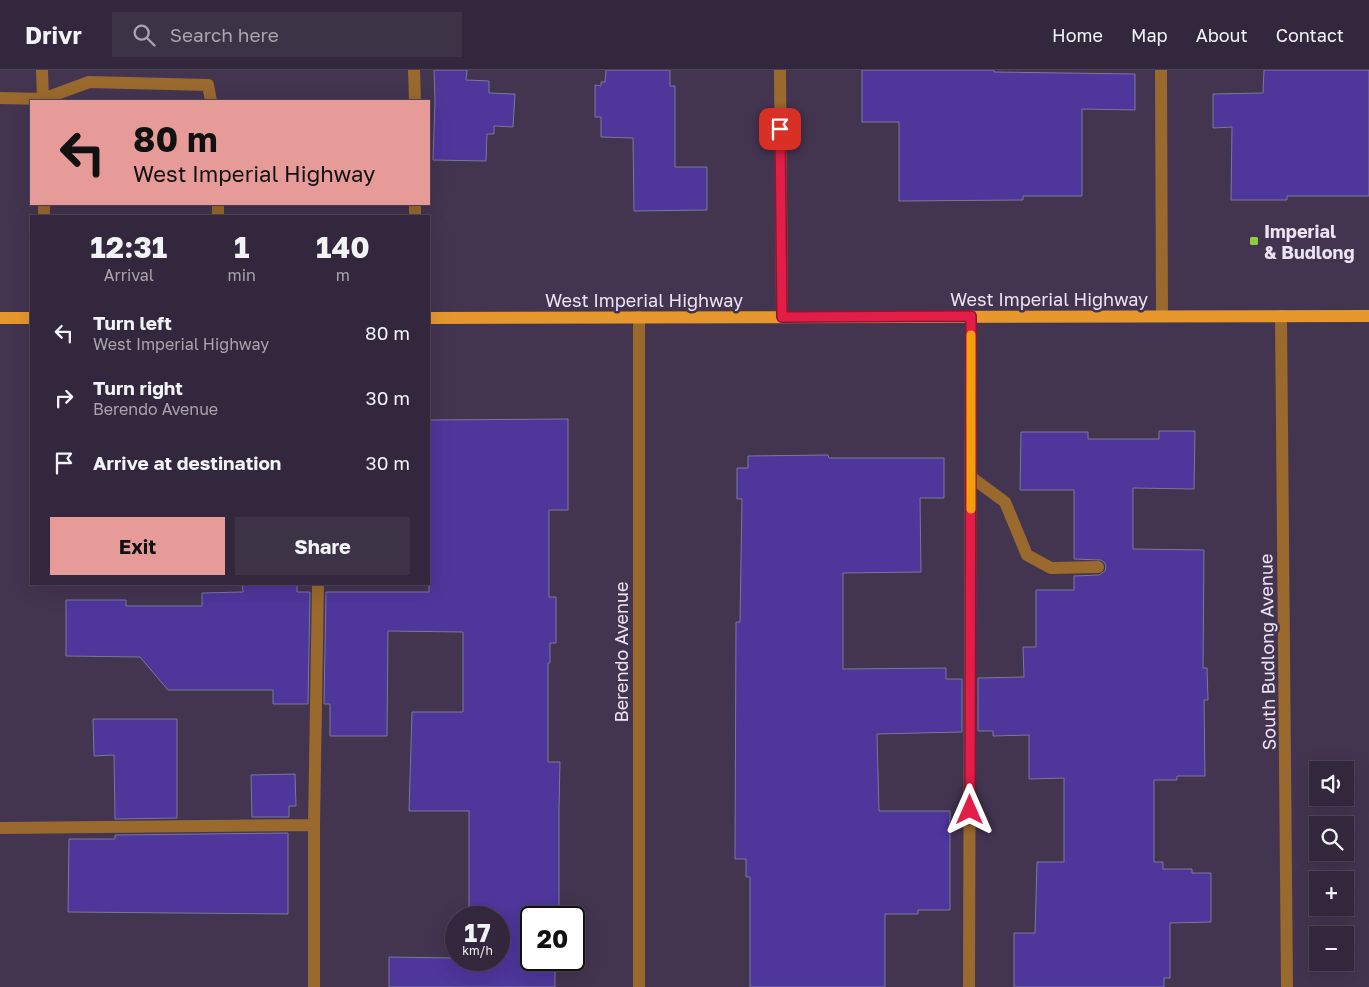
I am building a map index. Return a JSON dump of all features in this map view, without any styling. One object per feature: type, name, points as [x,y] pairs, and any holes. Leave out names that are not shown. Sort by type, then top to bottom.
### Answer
[{"type":"main road","name":"West Imperial Highway","points":[[430,318],[1369,316]]},
{"type":"main road","points":[[0,318],[30,318]]},
{"type":"street","points":[[42,70],[42,100]]},
{"type":"street","points":[[414,70],[414,100]]},
{"type":"street","points":[[780,70],[782,317]]},
{"type":"street","points":[[1161,70],[1162,316]]},
{"type":"street","points":[[0,98],[42,100],[89,82],[208,85],[211,100]]},
{"type":"street","points":[[969,987],[971,316]]},
{"type":"street","name":"South Budlong Avenue","points":[[1282,316],[1287,987]]},
{"type":"street","name":"Berendo Avenue","points":[[639,317],[639,987]]},
{"type":"street","points":[[971,477],[1004,502],[1028,555],[1051,568],[1098,567]]},
{"type":"street","points":[[314,987],[314,825],[318,585]]},
{"type":"street","points":[[0,828],[314,825]]},
{"type":"building","points":[[434,70],[467,70],[466,80],[489,81],[489,93],[515,94],[513,127],[494,126],[494,134],[487,134],[486,161],[433,160]]},
{"type":"building","points":[[606,70],[670,70],[670,86],[675,86],[675,167],[707,167],[707,210],[634,211],[633,138],[601,137],[601,117],[595,117],[595,85],[601,86],[601,82],[605,82]]},
{"type":"building","points":[[862,70],[994,70],[994,72],[1135,74],[1135,110],[1082,109],[1082,196],[1023,196],[1023,200],[899,201],[899,122],[862,122]]},
{"type":"building","points":[[1264,70],[1369,70],[1369,196],[1287,196],[1287,200],[1231,200],[1232,127],[1213,128],[1213,94],[1263,93]]},
{"type":"building","points":[[568,419],[568,510],[549,510],[549,597],[556,597],[556,643],[550,643],[550,663],[548,663],[548,762],[560,762],[559,906],[520,906],[520,971],[555,971],[555,987],[389,987],[389,957],[445,958],[445,971],[510,971],[510,906],[469,906],[469,811],[409,811],[412,712],[463,712],[463,632],[388,631],[387,736],[330,736],[330,704],[324,704],[326,592],[429,592],[430,420]]},
{"type":"building","points":[[1159,431],[1195,431],[1194,489],[1133,488],[1133,549],[1204,550],[1203,668],[1207,668],[1208,700],[1204,700],[1205,776],[1177,776],[1177,780],[1154,780],[1154,862],[1163,862],[1163,869],[1192,869],[1192,873],[1211,873],[1211,922],[1170,923],[1170,978],[1164,978],[1164,987],[1014,987],[1014,933],[1035,933],[1037,862],[1064,862],[1064,778],[1029,779],[1029,735],[993,736],[993,731],[978,731],[978,678],[1024,677],[1023,647],[1036,647],[1036,590],[1074,590],[1074,576],[1099,575],[1105,571],[1106,567],[1105,563],[1101,560],[1074,559],[1074,490],[1020,490],[1021,432],[1088,432],[1088,439],[1159,439]]},
{"type":"building","points":[[828,455],[829,458],[944,458],[944,498],[920,498],[921,572],[843,573],[843,669],[946,668],[946,679],[962,679],[962,732],[877,734],[879,811],[950,811],[950,910],[918,910],[918,914],[885,914],[885,987],[750,987],[750,877],[746,877],[746,859],[735,859],[736,622],[740,622],[742,499],[737,499],[737,468],[748,468],[748,456]]},
{"type":"building","points":[[242,585],[297,585],[297,592],[310,592],[308,704],[273,704],[273,690],[168,690],[140,657],[66,656],[66,600],[126,600],[126,606],[202,606],[202,593],[243,592]]},
{"type":"building","points":[[93,719],[177,719],[177,818],[115,819],[114,755],[94,756]]},
{"type":"building","points":[[295,774],[296,806],[289,806],[289,817],[252,817],[251,775]]},
{"type":"building","points":[[288,833],[288,914],[68,912],[69,839],[115,839],[115,835]]},
{"type":"slow traffic","points":[[971,335],[971,509]]},
{"type":"place","name":"Imperial & Budlong","points":[[1254,241]]},
{"type":"route","points":[[780,129],[782,317],[971,316],[970,810]]}]
